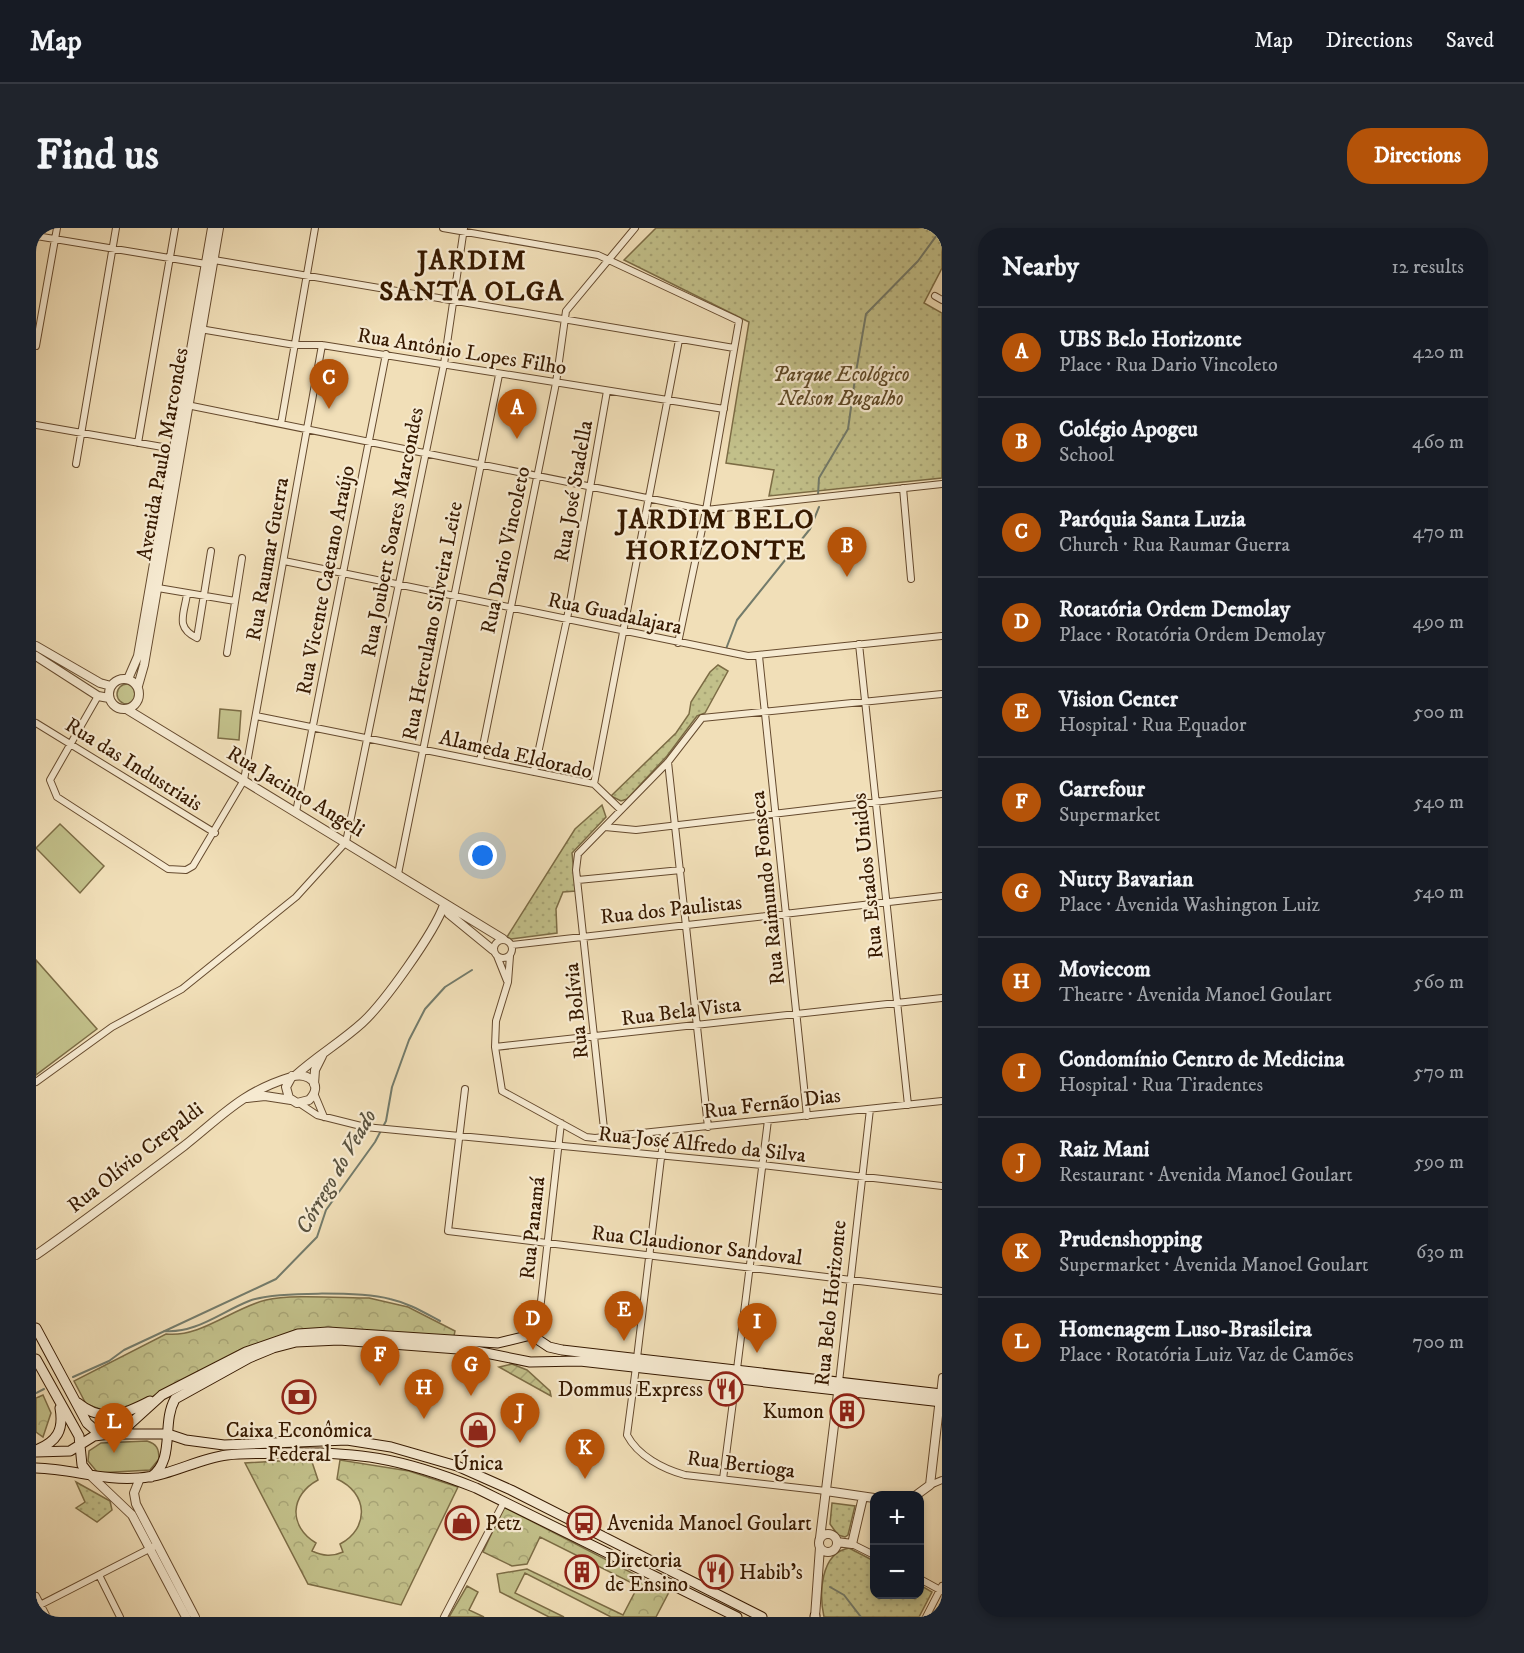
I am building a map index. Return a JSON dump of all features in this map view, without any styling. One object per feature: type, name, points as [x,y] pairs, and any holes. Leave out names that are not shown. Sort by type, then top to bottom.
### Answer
[{"type":"main road","points":[[36,1328],[87,1423],[95,1430],[115,1434]]},
{"type":"main road","points":[[72,1398],[87,1410],[108,1416],[123,1414],[246,1352],[274,1340],[298,1334],[498,1343],[522,1339],[540,1340],[562,1350],[636,1363]]},
{"type":"main road","points":[[151,1477],[164,1462],[171,1407],[175,1399],[239,1363],[273,1348],[339,1337]]},
{"type":"main road","points":[[352,1337],[471,1350],[530,1362],[539,1360],[636,1363],[941,1398]]},
{"type":"main road","points":[[522,1339],[517,1350],[522,1359]]},
{"type":"main road","points":[[539,1360],[544,1353],[540,1340]]},
{"type":"main road","points":[[36,1359],[79,1436],[81,1465],[89,1474]]},
{"type":"main road","points":[[115,1434],[162,1395]]},
{"type":"main road","points":[[36,1451],[47,1446],[59,1434],[62,1418],[58,1400]]},
{"type":"main road","points":[[36,1451],[70,1451],[94,1436],[115,1434],[168,1434],[186,1440],[224,1445],[347,1440],[390,1447],[439,1460],[511,1490],[762,1617]]},
{"type":"main road","points":[[36,1468],[89,1474],[101,1478],[140,1478],[175,1472],[225,1455],[333,1451],[392,1459],[424,1468],[504,1502],[737,1617]]},
{"type":"street","points":[[36,346],[57,228]]},
{"type":"street","points":[[76,464],[116,228]]},
{"type":"street","points":[[138,443],[175,228]]},
{"type":"street","name":"Avenida Paulo Marcondes","points":[[210,262],[212,228]]},
{"type":"street","name":"Avenida Paulo Marcondes","points":[[128,679],[138,656],[162,538],[210,262],[219,228]]},
{"type":"street","points":[[281,424],[315,228]]},
{"type":"street","points":[[443,228],[598,255],[739,321],[706,510],[678,643]]},
{"type":"street","name":"Rua Dario Vincoleto","points":[[480,761],[509,607],[556,383],[567,320],[566,311],[635,228]]},
{"type":"street","name":"Rua Joubert Soares Marcondes","points":[[346,842],[444,364],[464,230]]},
{"type":"street","points":[[36,236],[171,258],[307,275],[734,348]]},
{"type":"street","points":[[935,296],[942,300]]},
{"type":"street","name":"Rua Antônio Lopes Filho","points":[[198,328],[295,345],[322,345],[386,354],[499,375],[724,409]]},
{"type":"street","points":[[594,784],[678,340]]},
{"type":"street","name":"Rua Raumar Guerra","points":[[71,744],[50,780],[57,797],[168,869],[186,870],[193,866],[244,780],[322,345]]},
{"type":"street","name":"Rua Vicente Caetano Araújo","points":[[296,812],[386,354]]},
{"type":"street","name":"Rua Herculano Silveira Leite","points":[[398,874],[499,375]]},
{"type":"street","name":"Rua José Stadella","points":[[534,772],[567,619],[607,391]]},
{"type":"street","points":[[185,404],[706,510],[942,484]]},
{"type":"street","name":"Avenida Paulo Marcondes","points":[[138,686],[158,588],[174,449],[185,404]]},
{"type":"street","points":[[36,425],[174,449]]},
{"type":"street","points":[[903,488],[911,579]]},
{"type":"street","points":[[187,594],[182,626],[184,631],[197,638],[211,551]]},
{"type":"street","points":[[227,653],[242,558]]},
{"type":"street","name":"Rua Guadalajara","points":[[284,561],[748,656],[942,636]]},
{"type":"street","points":[[158,588],[235,601]]},
{"type":"street","name":"Rua Estados Unidos","points":[[859,644],[908,1105]]},
{"type":"street","points":[[36,646],[99,683],[111,686]]},
{"type":"street","points":[[36,656],[98,696],[109,698]]},
{"type":"street","name":"Rua Raimundo Fonseca","points":[[759,656],[807,1116]]},
{"type":"street","points":[[121,679],[128,679],[138,686],[140,697],[138,703],[128,710],[116,708],[109,698],[111,686],[121,679]]},
{"type":"street","name":"Rua Bolívia","points":[[605,1138],[578,880],[578,854],[668,762],[702,718],[942,694]]},
{"type":"street","points":[[71,744],[98,696]]},
{"type":"street","name":"Rua Jacinto Angeli","points":[[128,710],[503,939]]},
{"type":"street","name":"Alameda Eldorado","points":[[256,716],[594,784],[621,810]]},
{"type":"street","name":"Rua das Industriais","points":[[36,723],[215,832]]},
{"type":"street","points":[[668,762],[708,1127]]},
{"type":"street","points":[[605,827],[636,830],[942,794]]},
{"type":"street","points":[[36,1082],[112,1027],[182,989],[296,897],[346,842]]},
{"type":"street","points":[[578,880],[681,870]]},
{"type":"street","name":"Rua dos Paulistas","points":[[512,945],[942,896]]},
{"type":"street","name":"Rua Jacinto Angeli","points":[[444,905],[449,914],[495,953]]},
{"type":"street","name":"Rua Olívio Crepaldi","points":[[36,1255],[186,1143],[230,1106],[280,1079],[294,1076],[365,1020],[415,956],[439,918],[444,905]]},
{"type":"street","points":[[495,1047],[496,1021],[508,982],[512,945],[503,939],[496,943],[495,953],[508,982]]},
{"type":"street","points":[[495,953],[504,959],[510,956]]},
{"type":"street","name":"Rua Bela Vista","points":[[495,1047],[942,998]]},
{"type":"street","name":"Rua Fernão Dias","points":[[495,1047],[502,1091],[586,1137],[605,1138],[664,1133],[942,1101]]},
{"type":"street","name":"Rua Olívio Crepaldi","points":[[314,1088],[315,1070],[325,1053]]},
{"type":"street","points":[[295,1101],[286,1087],[294,1076],[308,1076],[324,1117]]},
{"type":"street","points":[[243,1099],[265,1096],[295,1101],[309,1100],[314,1088]]},
{"type":"street","points":[[459,1137],[465,1089]]},
{"type":"street","name":"Rua José Alfredo da Silva","points":[[295,1101],[310,1112],[365,1127],[762,1165],[942,1186]]},
{"type":"street","name":"Rua Belo Horizonte","points":[[818,1575],[870,1109]]},
{"type":"street","points":[[723,1479],[768,1120]]},
{"type":"street","name":"Rua Panamá","points":[[540,1340],[561,1123]]},
{"type":"street","name":"Rua Bertioga","points":[[664,1133],[627,1436],[635,1448],[669,1471],[826,1491]]},
{"type":"street","name":"Rua Claudionor Sandoval","points":[[459,1137],[448,1231],[942,1291]]},
{"type":"street","points":[[36,1247],[50,1245]]},
{"type":"street","points":[[930,1485],[938,1450],[942,1377]]},
{"type":"street","points":[[89,1474],[132,1515],[154,1546],[195,1617]]},
{"type":"street","points":[[140,1478],[134,1499],[186,1617]]},
{"type":"street","points":[[922,1491],[942,1480]]},
{"type":"street","points":[[826,1491],[870,1498]]},
{"type":"street","points":[[852,1544],[863,1497]]},
{"type":"street","points":[[444,1617],[504,1502]]},
{"type":"street","points":[[816,1617],[818,1575],[822,1564],[834,1551],[836,1539],[826,1521],[825,1502]]},
{"type":"street","points":[[834,1551],[824,1552],[820,1543],[829,1534],[870,1554]]},
{"type":"street","points":[[38,1606],[154,1546]]},
{"type":"street","points":[[99,1575],[120,1617]]},
{"type":"street","points":[[924,1581],[941,1589],[926,1617]]},
{"type":"street","points":[[36,1596],[38,1606],[47,1617]]},
{"type":"green space","name":"Parque Ecológico Nelson Bugalho","points":[[656,228],[942,228],[942,268],[924,303],[942,313],[942,478],[769,496],[774,470],[726,463],[749,322],[624,260]]},
{"type":"green space","points":[[718,665],[728,671],[705,713],[697,716],[667,756],[627,799],[621,801],[611,796],[676,733],[689,714],[691,702],[710,672]]},
{"type":"green space","points":[[127,684],[134,687],[137,694],[134,701],[127,704],[120,701],[117,694],[120,687]]},
{"type":"green space","points":[[220,709],[241,711],[239,740],[218,738]]},
{"type":"green space","points":[[602,805],[606,817],[572,853],[576,891],[563,892],[556,909],[557,933],[511,939],[507,937],[575,829]]},
{"type":"green space","points":[[60,824],[104,866],[80,893],[36,848]]},
{"type":"green space","points":[[36,960],[97,1029],[36,1075]]},
{"type":"green space","points":[[302,1297],[369,1298],[408,1307],[455,1331],[454,1336],[297,1330],[246,1348],[123,1412],[108,1412],[86,1404],[74,1381],[166,1334],[191,1332],[266,1300]]},
{"type":"green space","points":[[512,1364],[527,1370],[550,1391],[551,1396],[499,1367]]},
{"type":"green space","points":[[43,1395],[51,1413],[43,1437],[36,1432],[36,1398]]},
{"type":"green space","points":[[147,1441],[155,1445],[159,1455],[159,1459],[150,1470],[98,1473],[88,1461],[89,1451],[101,1443]]},
{"type":"green space","points":[[311,1459],[318,1480],[302,1494],[296,1511],[297,1520],[307,1536],[316,1543],[312,1551],[324,1555],[343,1552],[340,1544],[357,1529],[360,1520],[361,1511],[355,1493],[337,1479],[340,1460],[409,1471],[458,1487],[401,1605],[308,1584],[245,1463]]},
{"type":"green space","points":[[76,1482],[110,1501],[112,1510],[97,1522],[76,1508],[85,1502]]},
{"type":"green space","points":[[832,1503],[855,1506],[848,1535],[845,1537],[838,1535],[830,1524]]},
{"type":"green space","points":[[504,1507],[669,1592],[656,1617],[611,1617],[525,1573],[515,1593],[564,1617],[549,1617],[500,1592],[497,1574],[527,1569],[623,1615],[638,1586],[540,1537],[527,1564],[512,1566],[483,1552]]},
{"type":"green space","points":[[849,1548],[870,1559],[870,1599],[924,1599],[924,1587],[932,1592],[919,1617],[824,1617],[822,1586],[824,1576],[827,1566],[839,1551]]},
{"type":"green space","points":[[467,1586],[478,1592],[469,1610],[484,1617],[449,1617]]},
{"type":"waterway","points":[[856,372],[866,314],[918,261],[942,228]]},
{"type":"waterway","points":[[818,495],[819,478],[848,429],[855,379]]},
{"type":"waterway","points":[[726,649],[737,620],[810,529],[819,507]]},
{"type":"waterway","name":"Córrego do Veado","points":[[73,1377],[109,1361],[124,1350],[276,1279],[317,1237],[326,1210],[375,1142],[386,1121],[392,1087],[409,1040],[425,1009],[445,987],[472,970]]},
{"type":"waterway","name":"Córrego do Veado","points":[[164,1331],[197,1326],[249,1301],[297,1294],[360,1295],[390,1299],[409,1305],[440,1321]]},
{"type":"waterway","points":[[36,1393],[44,1389]]},
{"type":"waterway","points":[[830,1587],[844,1595],[861,1617]]},
{"type":"place","name":"Paróquia Santa Luzia","points":[[329,409]]},
{"type":"place","name":"UBS Belo Horizonte","points":[[517,439]]},
{"type":"place","name":"Colégio Apogeu","points":[[847,577]]},
{"type":"place","name":"Vision Center","points":[[624,1341]]},
{"type":"place","name":"Rotatória Ordem Demolay","points":[[533,1350]]},
{"type":"place","name":"Condomínio Centro de Medicina","points":[[757,1353]]},
{"type":"place","name":"Carrefour","points":[[380,1386]]},
{"type":"place","name":"Dommus Express","points":[[726,1389]]},
{"type":"place","name":"Nutty Bavarian","points":[[471,1396]]},
{"type":"place","name":"Caixa Econômica Federal","points":[[299,1397]]},
{"type":"place","name":"Kumon","points":[[847,1411]]},
{"type":"place","name":"Moviecom","points":[[424,1419]]},
{"type":"place","name":"Única","points":[[478,1430]]},
{"type":"place","name":"Raiz Mani","points":[[520,1443]]},
{"type":"place","name":"Homenagem Luso-Brasileira","points":[[114,1453]]},
{"type":"place","name":"Prudenshopping","points":[[585,1479]]},
{"type":"place","name":"Petz","points":[[462,1523]]},
{"type":"place","name":"Avenida Manoel Goulart","points":[[584,1523]]},
{"type":"place","name":"Diretoria de Ensino","points":[[582,1572]]},
{"type":"place","name":"Habib's","points":[[716,1572]]},
{"type":"district","name":"JARDIM SANTA OLGA","points":[[472,276]]},
{"type":"district","name":"JARDIM BELO HORIZONTE","points":[[716,534]]}]
